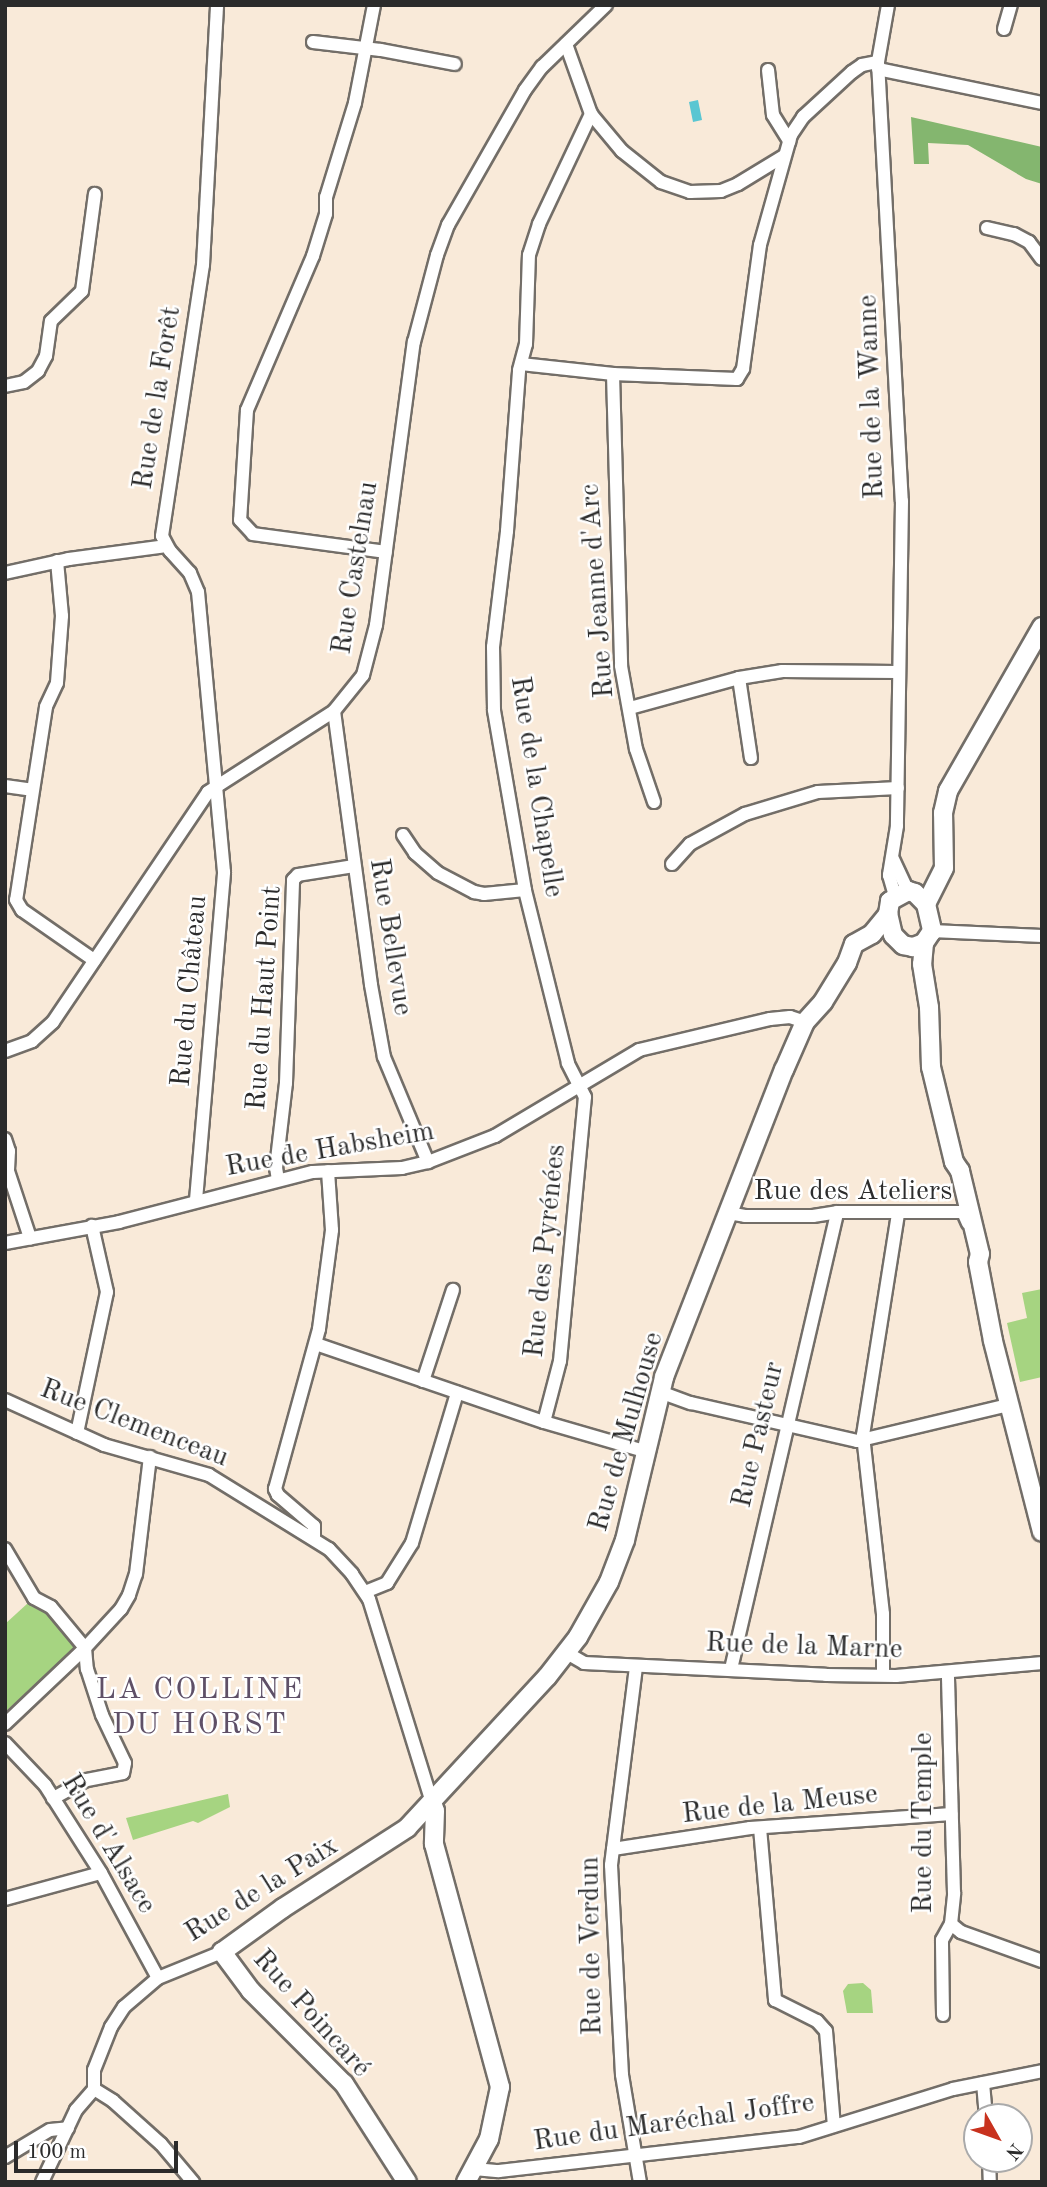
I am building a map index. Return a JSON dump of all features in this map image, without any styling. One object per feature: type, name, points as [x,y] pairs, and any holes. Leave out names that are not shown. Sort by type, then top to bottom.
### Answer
[{"type":"street","name":"Rue de la Forêt","points":[[166,546],[163,527],[204,265],[217,5]]},
{"type":"street","points":[[374,5],[355,103],[326,197],[326,214],[313,256],[247,410],[240,520],[253,534],[386,552]]},
{"type":"street","name":"Rue Castelnau","points":[[5,1051],[32,1041],[47,1029],[189,823],[202,799],[215,787],[334,711],[363,675],[376,625],[414,342],[429,282],[449,225],[525,90],[606,5]]},
{"type":"street","name":"Rue de la Wanne","points":[[888,5],[878,65],[902,500],[897,672],[898,788],[893,859],[911,896]]},
{"type":"street","points":[[1004,29],[1011,5]]},
{"type":"street","points":[[313,42],[367,48],[455,64]]},
{"type":"street","points":[[566,44],[592,114],[610,139],[640,168],[661,182],[690,192],[730,188],[784,156]]},
{"type":"street","points":[[521,363],[613,374],[737,379],[743,369],[760,245],[789,141],[803,117],[852,72],[867,63],[1042,103]]},
{"type":"street","points":[[768,70],[773,115],[789,141]]},
{"type":"street","name":"Rue de la Chapelle","points":[[580,1085],[568,1063],[525,890],[494,710],[493,666],[521,363],[526,344],[529,255],[539,225],[592,114]]},
{"type":"street","points":[[5,386],[24,382],[38,371],[46,356],[51,321],[82,291],[95,194]]},
{"type":"street","points":[[987,228],[1014,234],[1029,242],[1042,259]]},
{"type":"street","name":"Rue Jeanne d'Arc","points":[[613,374],[621,666],[636,749],[654,802]]},
{"type":"street","points":[[5,573],[57,561],[166,546],[190,573],[198,592],[215,787]]},
{"type":"street","points":[[57,561],[62,616],[57,682],[46,707],[16,900],[22,910],[94,960]]},
{"type":"street","points":[[1042,627],[948,791],[943,813],[945,856],[942,873],[911,896],[890,901],[888,914],[923,987],[929,1007],[929,1052],[954,1162],[960,1171],[980,1254],[978,1262],[1008,1405],[1042,1532]]},
{"type":"street","points":[[630,708],[739,678],[782,671],[897,672]]},
{"type":"street","points":[[739,678],[751,758]]},
{"type":"street","name":"Rue Bellevue","points":[[334,711],[354,866],[384,1057],[428,1162]]},
{"type":"street","points":[[5,786],[32,790]]},
{"type":"street","name":"Rue du Château","points":[[197,1200],[224,872],[215,787]]},
{"type":"street","points":[[672,864],[690,844],[745,814],[802,795],[898,788]]},
{"type":"street","points":[[402,835],[415,853],[438,873],[474,892],[484,894],[525,890]]},
{"type":"street","name":"Rue du Haut Point","points":[[278,1180],[276,1168],[286,1077],[293,880],[298,875],[354,866]]},
{"type":"street","points":[[911,896],[928,937],[923,987]]},
{"type":"street","name":"Rue de Mulhouse","points":[[432,1802],[567,1653],[601,1598],[631,1523],[660,1392],[805,1022],[822,1002],[846,963],[854,944],[872,934],[888,914]]},
{"type":"street","points":[[928,937],[1042,936]]},
{"type":"street","name":"Rue de Mulhouse","points":[[846,963],[873,943],[900,942],[913,947],[928,937]]},
{"type":"street","name":"Rue de Habsheim","points":[[5,1243],[92,1226],[278,1180],[328,1171],[385,1169],[428,1162],[495,1136],[625,1056],[672,1041],[770,1019],[790,1017],[805,1022]]},
{"type":"street","name":"Rue des Pyrénées","points":[[544,1422],[561,1361],[586,1110],[580,1085]]},
{"type":"street","points":[[5,1139],[9,1151],[8,1171],[30,1238]]},
{"type":"street","points":[[954,1162],[951,1173],[959,1212],[972,1257],[978,1262]]},
{"type":"street","points":[[314,1538],[314,1526],[278,1496],[275,1489],[311,1352],[316,1343],[332,1230],[328,1171]]},
{"type":"street","name":"Rue des Ateliers","points":[[728,1213],[745,1216],[813,1216],[837,1212],[963,1212],[973,1227]]},
{"type":"street","name":"Rue Pasteur","points":[[731,1669],[837,1212]]},
{"type":"street","points":[[883,1675],[884,1614],[864,1439],[898,1213]]},
{"type":"street","points":[[77,1433],[107,1292],[92,1226]]},
{"type":"street","points":[[424,1381],[453,1290]]},
{"type":"street","points":[[316,1343],[544,1422],[647,1452]]},
{"type":"street","points":[[660,1392],[787,1426],[857,1441],[1008,1405]]},
{"type":"street","points":[[365,1591],[387,1583],[412,1543],[457,1393]]},
{"type":"street","name":"Rue Clemenceau","points":[[5,1400],[77,1433],[209,1475],[314,1538],[346,1567],[365,1591],[432,1802]]},
{"type":"street","points":[[5,1724],[85,1648],[121,1609],[136,1574],[150,1457]]},
{"type":"street","points":[[5,1549],[34,1598],[51,1607],[85,1648],[87,1669],[102,1715],[126,1768],[117,1776],[86,1780],[53,1798]]},
{"type":"street","name":"Rue de la Marne","points":[[567,1653],[584,1663],[826,1675],[948,1672],[1042,1662]]},
{"type":"street","points":[[69,1662],[87,1669]]},
{"type":"street","name":"Rue de Verdun","points":[[636,1667],[611,1866],[619,2045],[640,2182]]},
{"type":"street","name":"Rue du Temple","points":[[943,2015],[942,1940],[951,1924],[954,1893],[948,1672]]},
{"type":"street","name":"Rue d'Alsace","points":[[5,1743],[42,1779],[101,1873],[158,1978]]},
{"type":"street","points":[[432,1802],[435,1811],[434,1844],[487,2042],[499,2075],[500,2095],[495,2118],[485,2149],[470,2176]]},
{"type":"street","name":"Rue de la Paix","points":[[42,2182],[79,2105],[94,2090],[94,2070],[114,2020],[129,2001],[158,1978],[222,1952],[283,1908],[407,1828],[432,1802]]},
{"type":"street","name":"Rue de la Meuse","points":[[614,1849],[760,1828],[952,1814]]},
{"type":"street","points":[[407,1828],[422,1832],[434,1844]]},
{"type":"street","points":[[760,1828],[775,2000],[817,2021],[826,2031],[834,2126]]},
{"type":"street","points":[[5,1899],[101,1873]]},
{"type":"street","points":[[951,1924],[961,1932],[1042,1961]]},
{"type":"street","name":"Rue Poincaré","points":[[222,1952],[251,1991],[344,2084],[407,2182]]},
{"type":"street","name":"Rue du Maréchal Joffre","points":[[470,2176],[636,2154],[799,2137],[953,2089],[1042,2070]]},
{"type":"street","points":[[983,2083],[985,2103]]},
{"type":"street","points":[[94,2090],[113,2101],[161,2144],[192,2182]]},
{"type":"street","points":[[5,2157],[50,2130],[68,2128]]},
{"type":"green space","points":[[911,117],[1042,147],[1042,184],[1026,179],[968,145],[928,143],[929,164],[914,164]]},
{"type":"green space","points":[[1042,1289],[1042,1377],[1020,1382],[1007,1323],[1027,1318],[1022,1293]]},
{"type":"green space","points":[[28,1603],[42,1609],[77,1647],[5,1712],[5,1624]]},
{"type":"green space","points":[[228,1794],[230,1807],[198,1823],[193,1821],[133,1840],[126,1818]]},
{"type":"green space","points":[[863,1983],[871,1990],[873,2013],[847,2013],[843,1991],[848,1984]]},
{"type":"water","points":[[698,100],[702,120],[693,122],[689,102]]},
{"type":"district","name":"LA COLLINE DU HORST","points":[[200,1707]]}]
